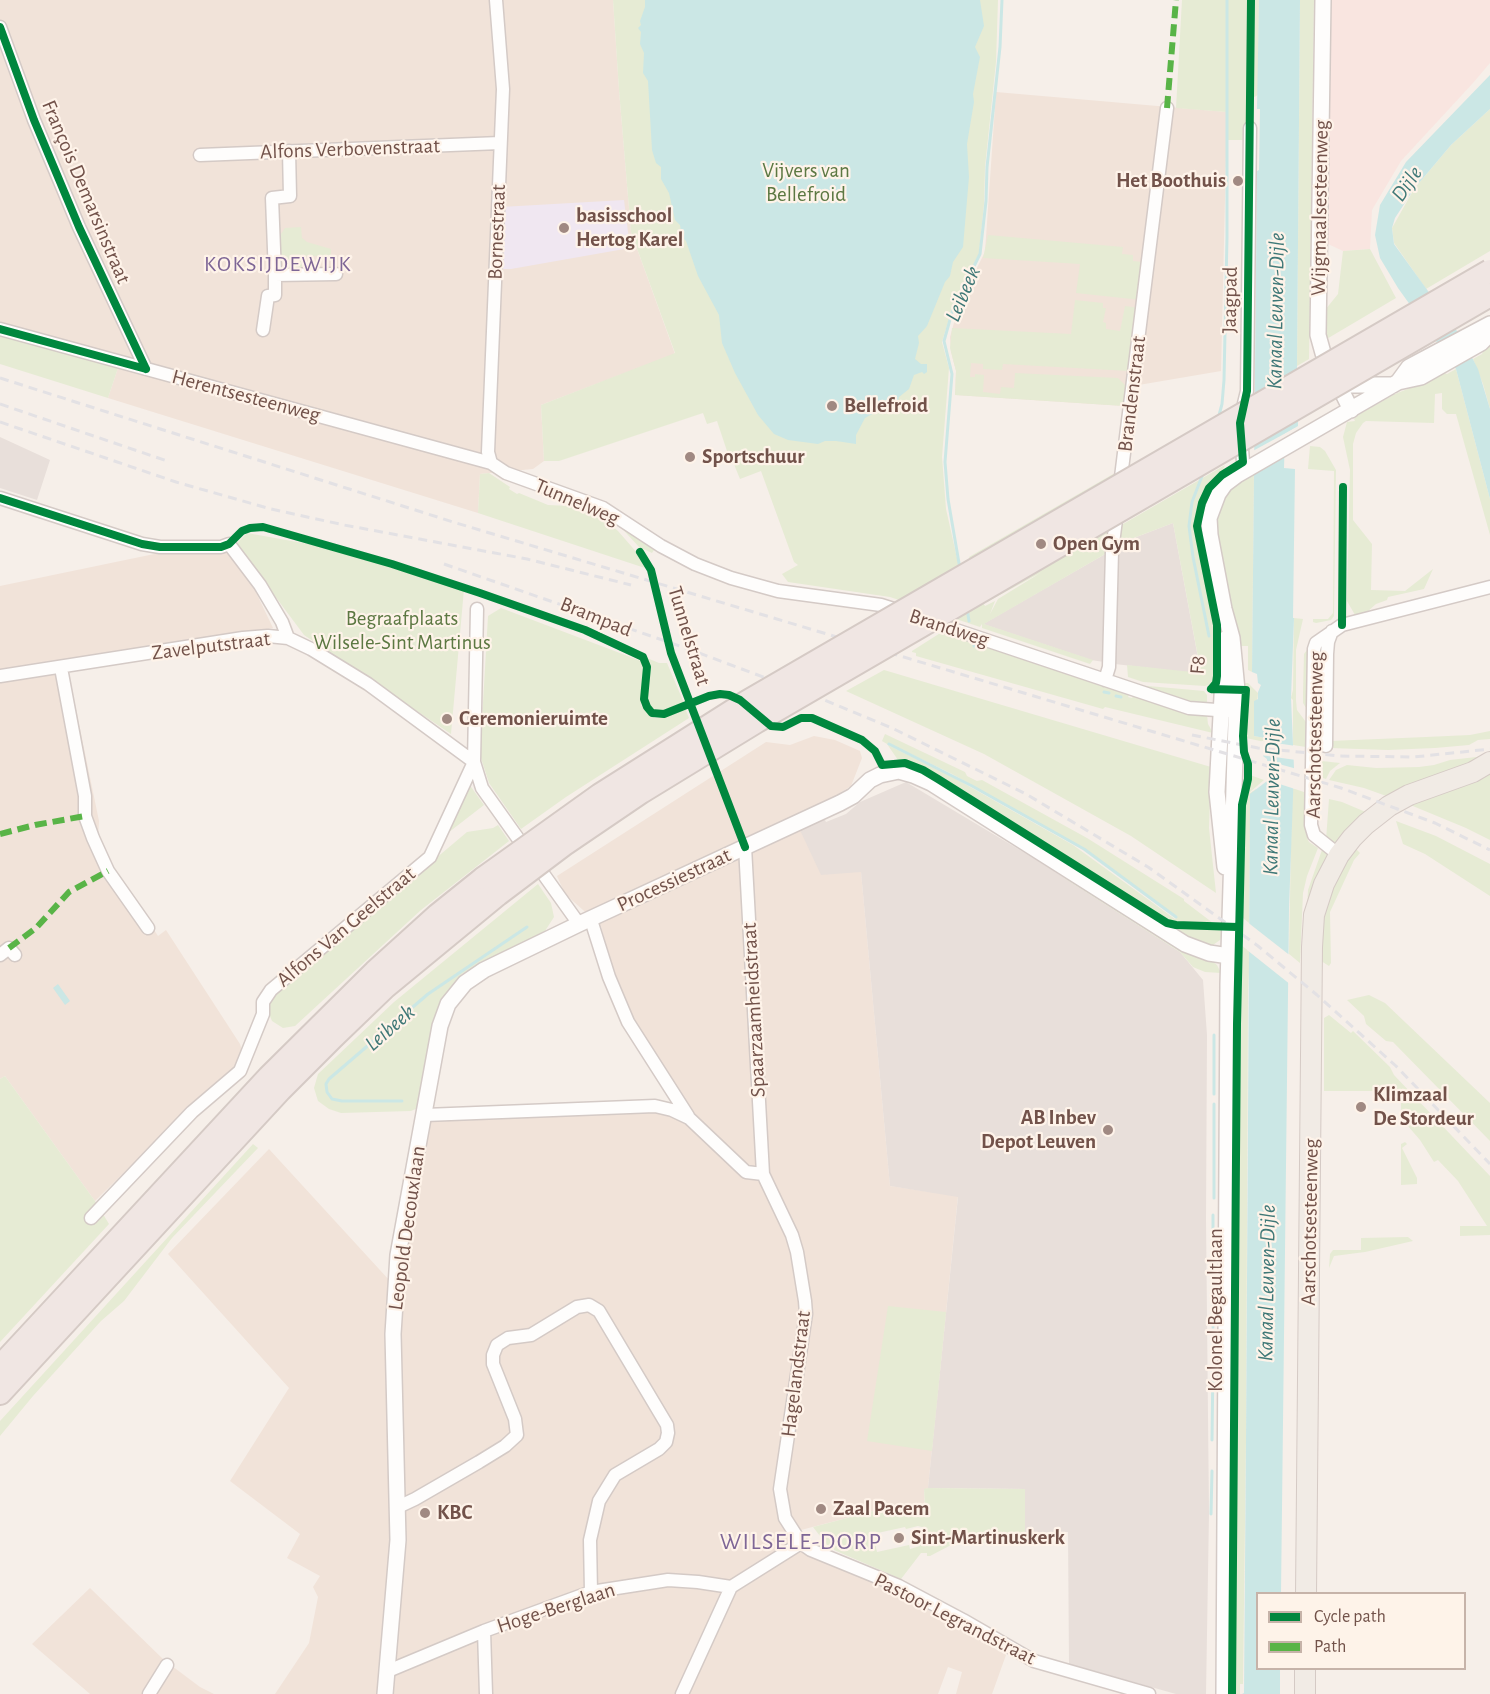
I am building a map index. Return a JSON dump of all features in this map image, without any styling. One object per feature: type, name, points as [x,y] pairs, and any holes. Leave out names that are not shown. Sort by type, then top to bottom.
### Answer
[{"type":"highway","points":[[0,1393],[210,1165],[326,1044],[491,886],[600,795],[747,702],[1490,271]]},
{"type":"highway","points":[[0,1367],[269,1077],[375,972],[438,915],[563,845],[641,792],[757,721],[1490,295]]},
{"type":"main road","name":"Aarschotsesteenweg","points":[[1306,1592],[1314,915],[1324,884],[1339,855],[1352,838],[1389,806],[1409,795],[1457,778],[1490,762]]},
{"type":"main road","points":[[1305,1670],[1305,1694]]},
{"type":"street","name":"Bornestraat","points":[[491,464],[488,452],[503,89],[496,0]]},
{"type":"street","name":"Wijgmaalsesteenweg","points":[[1323,0],[1318,335],[1323,353],[1351,410]]},
{"type":"street","name":"François Demarsinstraat","points":[[0,27],[34,120],[79,227],[146,369]]},
{"type":"street","name":"Brandenstraat","points":[[1105,680],[1109,667],[1112,551],[1167,108]]},
{"type":"street","name":"Jaagpad","points":[[1248,469],[1243,462],[1240,423],[1247,391],[1250,128]]},
{"type":"street","name":"Alfons Verbovenstraat","points":[[200,155],[500,143]]},
{"type":"street","points":[[263,330],[268,296],[275,295],[272,198],[290,196],[290,151]]},
{"type":"street","points":[[275,275],[336,274]]},
{"type":"street","name":"Kolonel Begaultlaan","points":[[1224,1694],[1230,896],[1229,711],[1236,664],[1209,535],[1209,518],[1212,505],[1225,484],[1395,383],[1421,377],[1436,361],[1484,337],[1490,324]]},
{"type":"street","name":"Herentsesteenweg","points":[[0,329],[491,464]]},
{"type":"street","points":[[1336,381],[1346,385],[1395,383]]},
{"type":"street","name":"Tunnelweg","points":[[491,464],[506,473],[603,508],[661,546]]},
{"type":"street","points":[[0,498],[142,544],[177,547],[221,547],[229,544],[260,585],[282,622],[288,638]]},
{"type":"street","name":"Brandweg","points":[[661,546],[695,564],[753,585],[793,594],[881,605],[1190,708],[1229,711]]},
{"type":"street","name":"Aarschotsesteenweg","points":[[1339,855],[1314,835],[1311,825],[1314,649],[1320,639],[1342,625],[1490,587]]},
{"type":"street","points":[[477,609],[474,762],[482,788],[585,922],[628,1023],[689,1118],[746,1172],[763,1174]]},
{"type":"street","points":[[1326,747],[1327,654],[1332,631]]},
{"type":"street","name":"Zavelputstraat","points":[[0,676],[243,638],[268,636],[288,638],[311,649],[368,684],[474,762]]},
{"type":"street","points":[[61,668],[85,796],[85,816],[108,871],[148,928]]},
{"type":"street","name":"Alfons Van Geelstraat","points":[[91,1218],[192,1112],[240,1071],[263,1014],[263,1002],[271,990],[430,858],[474,762]]},
{"type":"street","name":"Processiestraat","points":[[585,922],[840,803],[880,775],[890,772],[906,772],[931,783],[1185,944],[1209,953],[1229,956]]},
{"type":"street","name":"Spaarzaamheidstraat","points":[[745,847],[763,1174]]},
{"type":"street","name":"Leopold Decouxlaan","points":[[385,1694],[398,1540],[394,1306],[405,1211],[425,1115],[440,1026],[448,1005],[465,983],[484,970],[585,922]]},
{"type":"street","points":[[0,955],[9,948],[15,955]]},
{"type":"street","points":[[425,1115],[655,1106],[672,1110],[689,1118]]},
{"type":"street","name":"Hagelandstraat","points":[[763,1174],[792,1235],[798,1252],[804,1289],[806,1314],[780,1489],[785,1518],[801,1543]]},
{"type":"street","points":[[398,1507],[505,1446],[517,1435],[515,1419],[493,1364],[492,1355],[497,1345],[508,1338],[531,1335],[578,1307],[589,1305],[599,1311],[667,1425],[668,1433],[666,1442],[659,1449],[615,1475],[599,1501],[590,1540],[591,1592]]},
{"type":"street","points":[[682,1694],[731,1587],[801,1543]]},
{"type":"street","name":"Pastoor Legrandstraat","points":[[801,1543],[811,1550],[899,1586],[1034,1661],[1149,1694]]},
{"type":"street","name":"Hoge-Berglaan","points":[[388,1671],[484,1631],[591,1592],[668,1580],[698,1581],[731,1587]]},
{"type":"street","points":[[484,1631],[486,1694]]},
{"type":"street","points":[[149,1694],[167,1665]]},
{"type":"shaded area","points":[[0,0],[613,0],[631,232],[675,354],[541,405],[544,461],[533,469],[480,474],[478,513],[108,398],[121,359],[0,325]]},
{"type":"shaded area","points":[[1331,0],[1490,0],[1490,63],[1401,161],[1372,210],[1370,249],[1343,251],[1328,244]]},
{"type":"shaded area","points":[[996,92],[1227,112],[1221,371],[1127,387],[1124,406],[955,395],[956,371],[950,337],[960,301],[985,252]]},
{"type":"shaded area","name":"basisschool Hertog Karel","points":[[624,200],[630,248],[501,269],[501,207]]},
{"type":"shaded area","points":[[0,437],[50,460],[37,500],[0,488]]},
{"type":"shaded area","points":[[1173,523],[1201,674],[1115,664],[1118,544]]},
{"type":"shaded area","points":[[221,550],[233,556],[244,567],[273,628],[66,661],[99,821],[98,841],[158,936],[166,930],[240,1044],[244,1057],[238,1068],[187,1111],[95,1201],[5,1076],[0,1079],[0,586],[159,553]]},
{"type":"shaded area","points":[[1107,553],[1104,662],[1091,660],[983,624]]},
{"type":"shaded area","points":[[814,736],[835,740],[860,751],[862,758],[851,786],[805,815],[861,872],[890,1186],[958,1196],[928,1488],[924,1490],[925,1508],[885,1508],[801,1530],[805,1552],[885,1585],[1006,1655],[992,1694],[956,1694],[962,1672],[948,1667],[938,1694],[275,1694],[309,1643],[318,1597],[313,1587],[320,1576],[287,1558],[300,1534],[230,1481],[289,1388],[168,1254],[269,1149],[401,1293],[405,1245],[429,1120],[657,1111],[677,1119],[687,1105],[645,1042],[619,995],[601,926],[565,894],[557,876],[766,742],[790,745]]},
{"type":"shaded area","points":[[906,782],[1035,859],[1180,952],[1203,980],[1207,1035],[1209,1513],[1206,1694],[1176,1694],[1069,1664],[1068,1532],[1025,1533],[1024,1489],[928,1488],[958,1197],[890,1186],[861,872],[821,875],[799,828],[824,818],[826,822],[846,814],[860,802]]},
{"type":"shaded area","points":[[90,1588],[164,1660],[200,1687],[214,1694],[90,1694],[32,1644]]},
{"type":"green space","name":"Vijvers van Bellefroid","points":[[613,0],[998,0],[996,62],[979,254],[955,299],[942,342],[949,368],[942,457],[946,509],[957,558],[985,606],[995,601],[990,614],[998,599],[1042,572],[987,602],[969,557],[1120,470],[1107,553],[984,624],[1093,660],[1090,664],[982,628],[982,624],[980,627],[890,597],[788,582],[782,574],[798,565],[794,562],[761,471],[740,479],[729,457],[717,421],[707,424],[703,413],[559,461],[544,461],[541,405],[675,353],[631,232]]},
{"type":"green space","points":[[1182,0],[1259,0],[1258,95],[1247,101],[1246,140],[1226,140],[1226,112],[1176,108]]},
{"type":"green space","points":[[1300,0],[1314,0],[1309,359],[1297,366]]},
{"type":"green space","points":[[1490,109],[1490,251],[1426,289],[1394,243],[1392,228],[1414,189],[1451,145]]},
{"type":"green space","name":"KOKSIJDEWIJK","points":[[301,227],[302,238],[307,242],[331,249],[331,256],[302,256],[302,268],[283,270],[283,262],[277,262],[277,240],[285,228]]},
{"type":"green space","points":[[988,235],[1123,247],[1122,254],[1133,255],[1133,261],[1143,262],[1141,300],[1076,293],[1080,264],[983,258]]},
{"type":"green space","points":[[1370,249],[1396,298],[1325,340],[1325,310],[1338,294],[1343,251]]},
{"type":"green space","points":[[1075,300],[1103,303],[1103,308],[1106,308],[1103,322],[1106,323],[1106,329],[1120,331],[1125,306],[1139,308],[1129,371],[1003,364],[1002,370],[983,369],[983,364],[971,363],[970,377],[975,377],[975,374],[984,375],[983,392],[1000,394],[1001,387],[1014,388],[1015,373],[1118,378],[1127,387],[1124,406],[955,395],[956,371],[950,348],[952,328],[1071,334]]},
{"type":"green space","points":[[0,336],[118,368],[108,398],[0,364]]},
{"type":"green space","points":[[1490,345],[1490,409],[1473,359],[1482,354],[1485,347]]},
{"type":"green space","points":[[1456,369],[1490,499],[1490,535],[1456,414],[1447,414],[1442,409],[1442,393],[1435,394],[1434,423],[1366,421],[1356,433],[1353,444],[1353,520],[1372,544],[1371,590],[1405,591],[1433,569],[1424,589],[1388,597],[1387,600],[1376,604],[1366,613],[1355,615],[1347,601],[1350,470],[1343,437],[1347,422],[1355,421],[1358,415],[1395,394],[1442,372],[1447,374]]},
{"type":"green space","points":[[1310,446],[1320,447],[1325,451],[1336,470],[1334,616],[1331,620],[1316,623],[1313,619],[1328,619],[1333,613],[1334,471],[1308,469]]},
{"type":"green space","points":[[1225,465],[1203,495],[1195,522],[1196,539],[1215,628],[1214,681],[1205,686],[1143,682],[1128,677],[1127,665],[1201,673],[1173,523],[1118,544],[1118,527]]},
{"type":"green space","points":[[489,473],[517,494],[548,505],[570,506],[608,522],[639,555],[645,568],[478,513],[480,474]]},
{"type":"green space","points":[[1254,473],[1252,672],[1248,670],[1248,646],[1236,646],[1217,517],[1227,494],[1234,486]]},
{"type":"green space","points":[[1221,479],[1205,504],[1201,529],[1222,641],[1200,537],[1202,509],[1208,494]]},
{"type":"green space","points":[[616,522],[654,550],[652,553],[639,547]]},
{"type":"green space","name":"Begraafplaats Wilsele-Sint Martinus","points":[[247,533],[325,547],[464,589],[451,734],[304,635],[236,544]]},
{"type":"green space","points":[[501,608],[641,661],[644,670],[641,705],[646,712],[655,718],[660,718],[685,708],[689,718],[566,797],[521,829],[489,783],[480,755],[488,616]]},
{"type":"green space","points":[[1294,618],[1303,619],[1296,650],[1296,701],[1297,710],[1306,722],[1306,747],[1293,745],[1293,700],[1291,698]]},
{"type":"green space","points":[[945,630],[1117,689],[1129,695],[1128,697],[1132,698],[1134,694],[1207,715],[1208,724],[1213,733],[1105,707],[1103,709],[916,656],[916,653],[912,652]]},
{"type":"green space","points":[[1309,647],[1306,708],[1303,703],[1304,654]]},
{"type":"green space","points":[[647,658],[659,663],[667,663],[684,703],[661,711],[650,707],[647,700],[650,667]]},
{"type":"green space","points":[[884,670],[1211,767],[1209,828],[1216,893],[1131,836],[984,754],[846,691]]},
{"type":"green space","points":[[1241,683],[1248,683],[1258,693],[1254,736],[1265,738],[1265,742],[1246,738],[1249,688],[1241,688]]},
{"type":"green space","points":[[1137,685],[1204,691],[1207,695],[1207,704],[1194,704]]},
{"type":"green space","points":[[1490,731],[1490,739],[1478,740],[1469,745],[1388,750],[1330,748],[1330,741],[1470,735]]},
{"type":"green space","points":[[885,734],[965,772],[967,776],[977,781],[982,780],[1087,838],[1184,899],[1213,923],[1176,922],[1162,917],[935,773],[898,760],[887,744],[882,741]],"holes":[[[888,745],[952,774],[1076,844],[1177,917],[1175,919],[1073,845],[949,775]]]},
{"type":"green space","points":[[1485,756],[1389,797],[1364,788],[1329,780],[1336,770],[1347,765],[1376,768],[1419,767],[1450,760]]},
{"type":"green space","points":[[1322,761],[1340,763],[1330,771],[1326,779],[1323,778]]},
{"type":"green space","points":[[1490,768],[1490,840],[1408,804]]},
{"type":"green space","points":[[1250,775],[1264,780],[1250,792],[1256,789],[1250,828],[1249,923],[1243,918],[1245,807]]},
{"type":"green space","points":[[469,784],[484,805],[444,836]]},
{"type":"green space","points":[[1292,788],[1307,793],[1307,838],[1318,848],[1303,893],[1300,963],[1289,954]]},
{"type":"green space","points":[[1329,799],[1368,813],[1340,842],[1326,840]]},
{"type":"green space","points":[[1396,821],[1436,836],[1490,864],[1490,896],[1425,854],[1403,844]]},
{"type":"green space","points":[[498,825],[509,841],[421,910],[295,1026],[283,1028],[272,1021],[267,1009],[268,1002],[274,995],[467,832],[493,828]]},
{"type":"green space","points":[[1323,847],[1330,854],[1304,965],[1308,890]]},
{"type":"green space","points":[[1352,849],[1360,853],[1354,860],[1330,912],[1331,963],[1329,966],[1318,959],[1322,909]]},
{"type":"green space","points":[[1066,875],[1211,960],[1221,973],[1205,972],[1193,967],[1180,952],[1064,878]]},
{"type":"green space","points":[[538,884],[551,903],[554,917],[545,931],[462,974],[446,993],[433,1023],[418,1108],[411,1111],[341,1113],[329,1109],[318,1101],[314,1088],[318,1074],[394,1002]]},
{"type":"green space","points":[[1168,926],[1223,929],[1220,940],[1213,945],[1199,944]]},
{"type":"green space","points":[[1241,945],[1250,952],[1246,1441],[1243,1684],[1240,1684],[1240,1694],[1234,1694]]},
{"type":"green space","points":[[1369,995],[1385,1003],[1490,1103],[1490,1141],[1393,1042],[1386,1041],[1366,1024],[1364,1016],[1347,1000]]},
{"type":"green space","points":[[1329,1015],[1351,1033],[1353,1031],[1390,1067],[1394,1075],[1490,1176],[1490,1235],[1460,1236],[1460,1226],[1487,1226],[1458,1181],[1438,1160],[1434,1162],[1420,1140],[1401,1118],[1401,1091],[1324,1091],[1324,1018]]},
{"type":"green space","points":[[5,1076],[109,1224],[0,1342],[0,1079]]},
{"type":"green space","points":[[1405,1142],[1407,1144],[1402,1148],[1417,1178],[1417,1184],[1401,1185],[1401,1144]]},
{"type":"green space","points":[[253,1144],[258,1148],[172,1238],[124,1301],[101,1321],[0,1436],[0,1421]]},
{"type":"green space","points":[[1408,1237],[1413,1241],[1365,1252],[1334,1256],[1329,1268],[1330,1254],[1333,1250],[1361,1250],[1361,1238]]},
{"type":"green space","points":[[888,1306],[946,1312],[932,1451],[867,1441]]},
{"type":"green space","points":[[924,1489],[1025,1489],[1025,1542],[953,1544],[930,1556],[927,1556],[927,1553],[921,1553],[901,1579],[834,1550],[833,1545],[827,1545],[813,1527],[885,1508],[925,1507]],"holes":[[[918,1526],[925,1528],[926,1535],[919,1540],[920,1546],[910,1549],[909,1545],[877,1552],[873,1534],[905,1527],[906,1529]]]},
{"type":"water","name":"Vijvers van Bellefroid","points":[[645,0],[980,0],[984,26],[975,47],[980,57],[967,144],[969,177],[963,247],[953,262],[950,276],[945,282],[927,326],[918,336],[919,343],[915,359],[921,364],[927,364],[927,372],[914,375],[909,389],[899,397],[898,401],[891,403],[885,410],[865,418],[856,435],[856,444],[825,441],[818,444],[788,440],[774,434],[758,415],[735,373],[722,343],[719,315],[698,276],[686,241],[682,237],[680,225],[675,220],[669,193],[661,179],[661,167],[656,163],[652,150],[648,81],[643,73],[644,53],[640,44],[641,32],[638,28],[641,25]]},
{"type":"water","name":"Kanaal Leuven-Dijle","points":[[1259,0],[1300,0],[1298,426],[1285,434],[1284,468],[1295,469],[1291,698],[1294,768],[1289,909],[1281,1592],[1256,1592],[1256,1670],[1280,1670],[1280,1694],[1242,1694],[1244,1693],[1250,794],[1267,781],[1267,759],[1263,756],[1265,738],[1254,736],[1254,701],[1258,699],[1261,685],[1258,683],[1257,674],[1252,672],[1257,171],[1259,170],[1260,109],[1257,109]]},
{"type":"water","name":"Dijle","points":[[1490,75],[1490,109],[1451,145],[1414,189],[1395,218],[1392,228],[1394,244],[1462,338],[1478,369],[1490,409],[1490,499],[1456,369],[1398,288],[1380,258],[1375,235],[1380,205],[1406,162]]},
{"type":"water","points":[[58,984],[70,1001],[65,1005],[53,988]]},
{"type":"pier","points":[[1295,428],[1296,431],[1288,435],[1287,453],[1251,468],[1251,452]]},
{"type":"pier","points":[[1262,741],[1296,746],[1296,760],[1260,755]]},
{"type":"pier","points":[[1261,759],[1297,769],[1295,789],[1264,779],[1264,760]]},
{"type":"pier","points":[[1246,921],[1292,957],[1291,985],[1247,950]]},
{"type":"waterway","name":"Leibeek","points":[[960,569],[948,499],[945,462],[952,374],[944,341],[953,309],[980,254],[1000,47],[1002,0]]},
{"type":"waterway","points":[[1218,419],[1224,380],[1227,237],[1227,0]]},
{"type":"waterway","points":[[1204,471],[1192,502],[1189,526],[1209,636]]},
{"type":"waterway","name":"Leibeek","points":[[967,608],[969,621]]},
{"type":"waterway","points":[[1104,692],[1109,693]]},
{"type":"waterway","points":[[1116,696],[1121,697]]},
{"type":"waterway","points":[[889,744],[972,786],[1084,849],[1176,917]]},
{"type":"waterway","name":"Leibeek","points":[[402,1101],[332,1099],[327,1092],[326,1084],[428,994],[527,927]]},
{"type":"waterway","points":[[1214,1035],[1214,1094]]},
{"type":"waterway","points":[[1214,1104],[1214,1198]]},
{"type":"waterway","points":[[1213,1215],[1213,1327]]},
{"type":"waterway","points":[[1212,1440],[1213,1361]]},
{"type":"waterway","points":[[1211,1514],[1212,1471]]},
{"type":"railway","points":[[0,378],[453,522],[1341,788],[1435,823],[1490,850]]},
{"type":"railway","points":[[0,404],[170,462]]},
{"type":"railway","points":[[0,422],[176,482],[271,509],[527,559],[631,585]]},
{"type":"railway","points":[[444,564],[691,650],[822,699],[892,728],[1026,794],[1148,867],[1258,946],[1396,1066],[1490,1164]]},
{"type":"railway","points":[[1192,735],[1258,748],[1340,756],[1414,757],[1490,749]]},
{"type":"marked path","points":[[1167,108],[1176,0]]},
{"type":"marked path","points":[[0,834],[85,816]]},
{"type":"marked path","points":[[9,948],[36,928],[69,892],[108,871]]},
{"type":"cycle path","name":"F8","points":[[1211,689],[1216,683],[1217,676],[1217,625],[1197,526],[1202,503],[1209,488],[1222,475],[1243,462],[1240,423],[1247,391],[1251,0]]},
{"type":"cycle path","points":[[0,27],[34,120],[79,227],[146,369]]},
{"type":"cycle path","points":[[0,329],[146,369]]},
{"type":"cycle path","points":[[1342,625],[1343,487]]},
{"type":"cycle path","name":"Brampad","points":[[0,498],[142,544],[160,547],[221,547],[229,544],[242,531],[263,527],[392,564],[480,593],[585,630],[643,657],[647,667],[644,699],[652,713],[664,714],[709,696],[720,694],[740,700],[771,726],[783,727],[801,718],[812,718],[862,740],[875,751],[882,765],[905,763],[923,770],[1167,923],[1238,927]]},
{"type":"cycle path","name":"Tunnelstraat","points":[[640,552],[651,570],[671,653],[745,847]]},
{"type":"cycle path","points":[[1211,689],[1246,690],[1243,736],[1244,752],[1248,764],[1248,779],[1242,805],[1237,1024],[1232,1694]]},
{"type":"place","name":"Het Boothuis","points":[[1238,181]]},
{"type":"place","name":"basisschool Hertog Karel","points":[[564,228]]},
{"type":"place","name":"Bellefroid","points":[[832,406]]},
{"type":"place","name":"Sportschuur","points":[[690,457]]},
{"type":"place","name":"Open Gym","points":[[1041,544]]},
{"type":"place","name":"Ceremonieruimte","points":[[447,719]]},
{"type":"place","name":"Klimzaal De Stordeur","points":[[1361,1107]]},
{"type":"place","name":"AB Inbev Depot Leuven","points":[[1108,1130]]},
{"type":"place","name":"Zaal Pacem","points":[[821,1509]]},
{"type":"place","name":"KBC","points":[[425,1513]]},
{"type":"place","name":"Sint-Martinuskerk","points":[[899,1538]]},
{"type":"district","name":"KOKSIJDEWIJK","points":[[278,264]]},
{"type":"district","name":"WILSELE-DORP","points":[[801,1542]]}]
